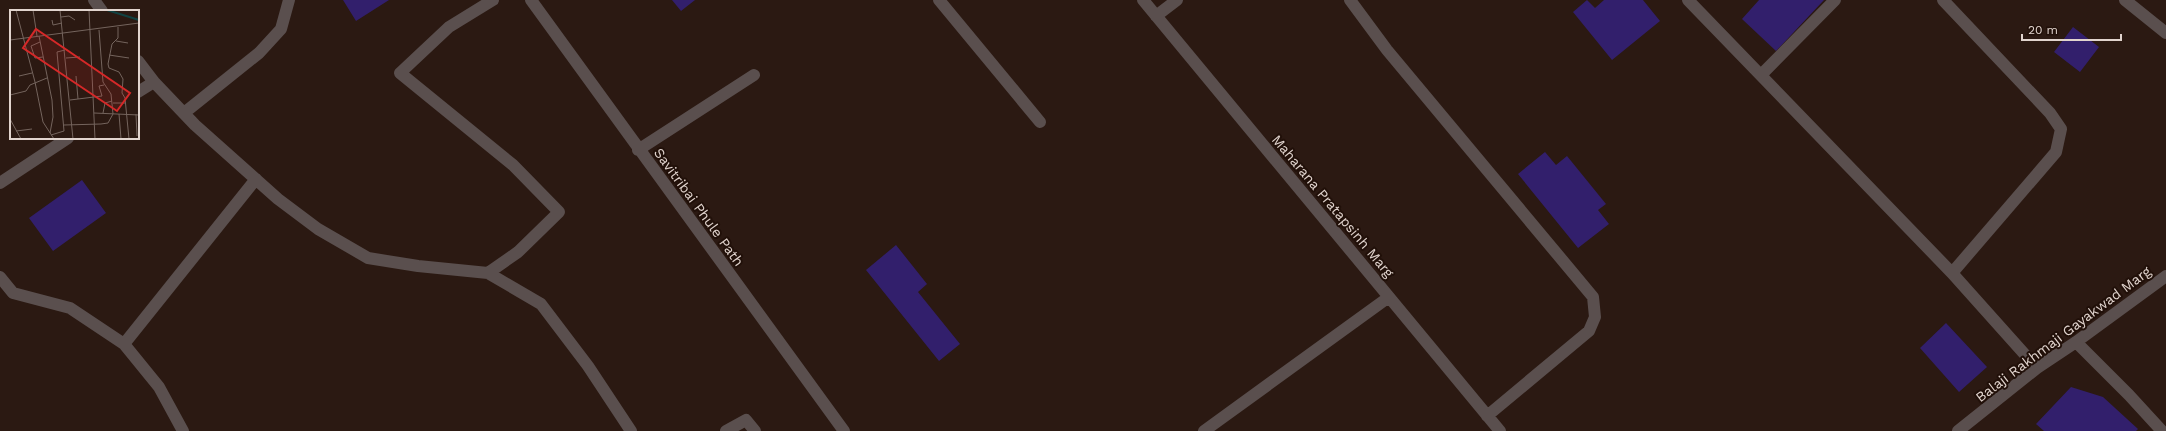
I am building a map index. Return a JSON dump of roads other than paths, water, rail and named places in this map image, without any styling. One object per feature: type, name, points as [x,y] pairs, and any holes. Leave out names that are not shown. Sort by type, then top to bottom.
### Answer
[{"type":"street","points":[[94,0],[101,10]]},
{"type":"street","points":[[184,112],[259,53],[281,29],[289,0]]},
{"type":"street","points":[[488,273],[518,252],[559,212],[513,165],[400,74],[449,27],[493,0]]},
{"type":"street","name":"Savitribai Phule Path","points":[[531,0],[638,150],[844,431]]},
{"type":"street","points":[[939,0],[1040,122]]},
{"type":"street","name":"Maharana Pratapsinh Marg","points":[[1143,0],[1500,431]]},
{"type":"street","points":[[1156,16],[1177,0]]},
{"type":"street","points":[[1350,0],[1387,50],[1593,297],[1595,317],[1589,331],[1487,416]]},
{"type":"street","points":[[1688,0],[1952,273],[2037,368]]},
{"type":"street","points":[[1761,75],[1835,0]]},
{"type":"street","points":[[1943,0],[2050,113],[2061,129],[2056,152],[1952,273]]},
{"type":"street","points":[[2125,0],[2166,33]]},
{"type":"street","points":[[139,62],[154,82],[184,112],[278,200],[318,229],[368,258],[488,273],[541,304],[588,366],[631,431]]},
{"type":"street","points":[[638,150],[754,75]]},
{"type":"street","points":[[139,91],[154,82]]},
{"type":"street","points":[[0,183],[66,139]]},
{"type":"street","points":[[124,344],[256,179]]},
{"type":"street","name":"Balaji Rakhmaji Gayakwad Marg","points":[[1958,431],[2037,368],[2076,342],[2166,276]]},
{"type":"street","points":[[0,277],[13,293],[70,308],[124,344],[158,387],[183,431]]},
{"type":"street","points":[[1204,431],[1389,297]]},
{"type":"street","points":[[2076,342],[2129,395],[2162,431]]},
{"type":"street","points":[[726,431],[746,420],[755,431]]}]
